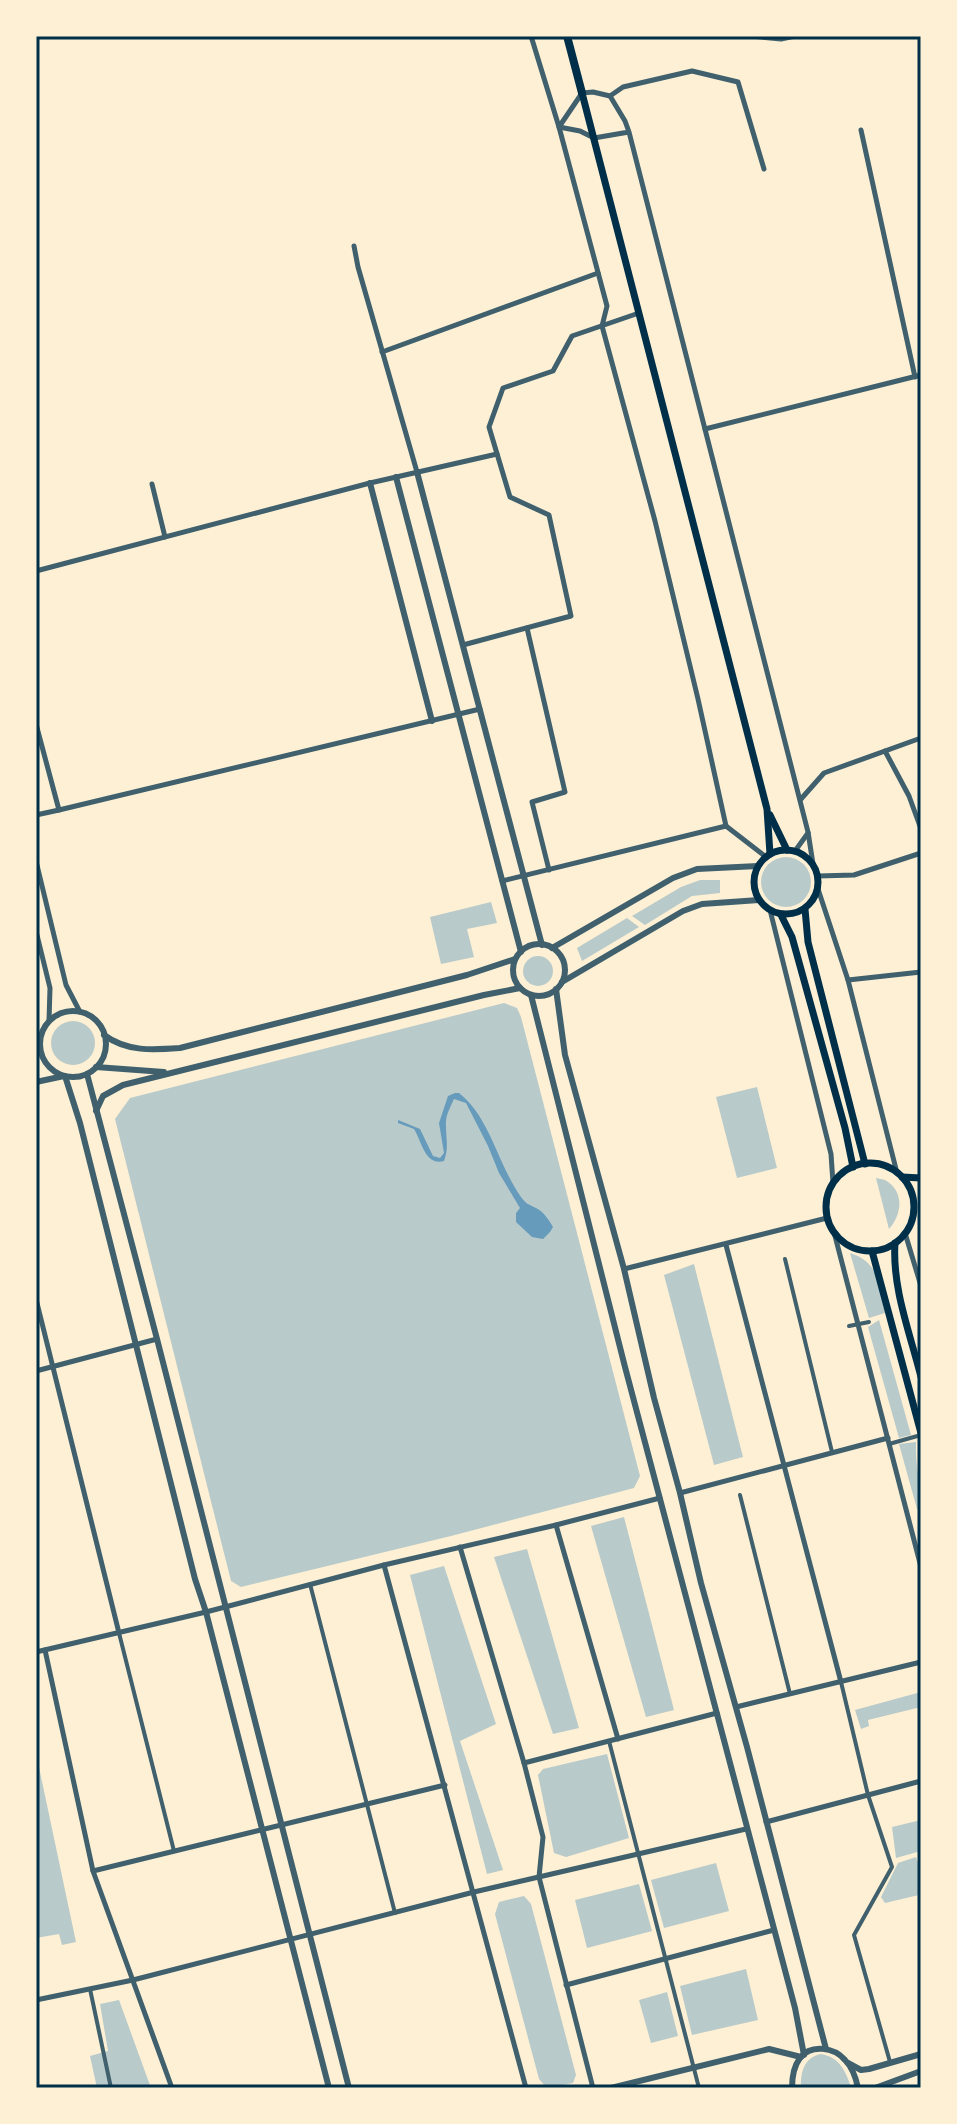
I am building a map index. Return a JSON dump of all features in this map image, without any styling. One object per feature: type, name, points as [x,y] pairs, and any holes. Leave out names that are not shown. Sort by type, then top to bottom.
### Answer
[{"type":"main road","points":[[567,36],[767,809],[768,856]]},
{"type":"main road","points":[[767,809],[791,851]]},
{"type":"main road","points":[[791,851],[804,855],[813,864],[818,876],[818,889],[805,909],[781,915],[759,900],[754,883],[758,866],[768,856],[791,851]]},
{"type":"main road","points":[[805,909],[808,942],[865,1164]]},
{"type":"main road","points":[[781,915],[792,937],[853,1167]]},
{"type":"main road","points":[[900,1175],[912,1194],[914,1209],[905,1233],[895,1243],[872,1251],[851,1246],[834,1232],[827,1218],[827,1197],[842,1173],[865,1164],[880,1164],[900,1175],[921,1178]]},
{"type":"main road","points":[[912,1219],[921,1209]]},
{"type":"main road","points":[[895,1243],[898,1289],[921,1377]]},
{"type":"main road","points":[[872,1251],[921,1434]]},
{"type":"street","points":[[531,36],[607,306],[602,326],[655,521],[726,826],[768,856]]},
{"type":"street","points":[[750,36],[781,39],[795,36]]},
{"type":"street","points":[[610,96],[623,87],[692,71],[738,82],[764,169]]},
{"type":"street","points":[[559,127],[582,93],[593,92],[610,96],[629,132],[800,800],[813,864]]},
{"type":"street","points":[[559,127],[580,131],[594,138],[629,132]]},
{"type":"street","points":[[705,429],[918,376],[861,130]]},
{"type":"street","points":[[354,246],[542,945]]},
{"type":"street","points":[[382,352],[598,273]]},
{"type":"street","points":[[463,645],[571,616],[549,515],[510,497],[497,454],[489,427],[503,388],[553,371],[572,336],[640,313]]},
{"type":"street","points":[[36,571],[370,483],[497,454]]},
{"type":"street","points":[[396,477],[521,952]]},
{"type":"street","points":[[370,483],[432,721]]},
{"type":"street","points":[[152,484],[165,537]]},
{"type":"street","points":[[527,628],[565,792],[532,802],[549,870]]},
{"type":"street","points":[[36,815],[480,709]]},
{"type":"street","points":[[36,724],[59,810]]},
{"type":"street","points":[[800,800],[824,773],[921,738]]},
{"type":"street","points":[[885,751],[909,796],[921,829]]},
{"type":"street","points":[[502,881],[726,826]]},
{"type":"street","points":[[791,851],[808,832]]},
{"type":"street","points":[[818,876],[854,875],[921,853]]},
{"type":"street","points":[[36,861],[66,985],[80,1012]]},
{"type":"street","points":[[552,948],[673,878],[697,869],[758,866]]},
{"type":"street","points":[[818,889],[848,980],[900,1175]]},
{"type":"street","points":[[515,959],[513,975],[520,988],[531,995],[544,995],[683,911],[702,904],[759,900]]},
{"type":"street","points":[[770,910],[831,1154],[833,1183]]},
{"type":"street","points":[[36,931],[50,988],[49,1021],[41,1035],[38,1055],[49,1067],[64,1076],[80,1123],[195,1579],[329,2088]]},
{"type":"street","points":[[104,1035],[121,1045],[152,1051],[180,1048],[467,975],[515,959],[531,946],[552,948],[559,955],[563,963],[562,982]]},
{"type":"street","points":[[848,980],[921,972]]},
{"type":"street","points":[[96,1111],[100,1100],[112,1089],[520,988]]},
{"type":"street","points":[[556,989],[565,1055],[624,1269],[701,1583],[826,2049]]},
{"type":"street","points":[[531,995],[795,2008],[802,2056]]},
{"type":"street","points":[[36,1082],[87,1074],[96,1067],[105,1052],[104,1035],[95,1020],[80,1012],[64,1012],[49,1021]]},
{"type":"street","points":[[96,1067],[173,1073]]},
{"type":"street","points":[[87,1074],[349,2088]]},
{"type":"street","points":[[624,1269],[827,1218]]},
{"type":"street","points":[[834,1232],[921,1567]]},
{"type":"street","points":[[905,1233],[921,1286]]},
{"type":"street","points":[[726,1245],[868,1795],[892,1867],[854,1935],[891,2064]]},
{"type":"street","points":[[785,1259],[832,1452]]},
{"type":"street","points":[[36,1299],[174,1851]]},
{"type":"street","points":[[849,1326],[869,1322]]},
{"type":"street","points":[[36,1371],[157,1339]]},
{"type":"street","points":[[680,1493],[832,1452],[921,1434]]},
{"type":"street","points":[[740,1495],[790,1694]]},
{"type":"street","points":[[36,1652],[660,1498]]},
{"type":"street","points":[[556,1525],[618,1739]]},
{"type":"street","points":[[460,1547],[543,1837],[539,1877],[593,2088]]},
{"type":"street","points":[[384,1565],[526,2088]]},
{"type":"street","points":[[310,1584],[395,1913]]},
{"type":"street","points":[[45,1650],[93,1871],[172,2088]]},
{"type":"street","points":[[736,1707],[921,1662]]},
{"type":"street","points":[[524,1763],[717,1713]]},
{"type":"street","points":[[609,1741],[699,2088]]},
{"type":"street","points":[[766,1822],[921,1781]]},
{"type":"street","points":[[93,1871],[445,1785]]},
{"type":"street","points":[[36,2000],[133,1980],[474,1892],[746,1829]]},
{"type":"street","points":[[566,1985],[774,1930]]},
{"type":"street","points":[[90,1989],[111,2088]]},
{"type":"street","points":[[611,2088],[769,2049],[802,2056]]},
{"type":"street","points":[[792,2088],[794,2070],[802,2056],[813,2050],[826,2049],[838,2054],[861,2070],[921,2054]]},
{"type":"street","points":[[848,2063],[858,2088]]},
{"type":"street","points":[[875,2088],[921,2071]]},
{"type":"shaded area","points":[[786,857],[803,865],[811,882],[803,899],[786,907],[769,899],[761,882],[769,865]]},
{"type":"shaded area","points":[[700,880],[720,880],[720,893],[692,896],[645,925],[632,916],[681,887]]},
{"type":"shaded area","points":[[491,902],[497,923],[467,929],[474,957],[441,964],[430,917]]},
{"type":"shaded area","points":[[627,918],[639,927],[582,961],[577,948]]},
{"type":"shaded area","points":[[538,956],[549,960],[553,971],[549,982],[538,986],[527,982],[523,971],[527,960]]},
{"type":"shaded area","points":[[504,1003],[517,1008],[521,1017],[640,1476],[634,1488],[241,1587],[231,1581],[115,1119],[130,1098]]},
{"type":"shaded area","points":[[73,1021],[89,1027],[95,1043],[89,1059],[73,1065],[57,1059],[51,1043],[57,1027]]},
{"type":"shaded area","points":[[757,1087],[777,1168],[737,1178],[716,1097]]},
{"type":"shaded area","points":[[876,1178],[888,1182],[899,1199],[896,1218],[889,1229]]},
{"type":"shaded area","points":[[850,1253],[860,1257],[873,1269],[885,1313],[869,1318]]},
{"type":"shaded area","points":[[694,1264],[743,1457],[714,1465],[664,1275]]},
{"type":"shaded area","points":[[879,1320],[911,1435],[899,1438],[868,1327]]},
{"type":"shaded area","points":[[916,1442],[921,1509],[917,1509],[899,1444]]},
{"type":"shaded area","points":[[624,1517],[674,1710],[646,1717],[591,1526]]},
{"type":"shaded area","points":[[527,1549],[579,1728],[553,1734],[494,1557]]},
{"type":"shaded area","points":[[444,1566],[496,1724],[460,1741],[503,1870],[487,1874],[410,1575]]},
{"type":"shaded area","points":[[921,1692],[921,1707],[868,1720],[869,1726],[861,1729],[855,1710]]},
{"type":"shaded area","points":[[36,1753],[76,1942],[62,1945],[59,1934],[36,1938]]},
{"type":"shaded area","points":[[607,1754],[629,1838],[566,1857],[554,1853],[538,1775],[543,1769]]},
{"type":"shaded area","points":[[921,1820],[921,1851],[896,1858],[892,1827]]},
{"type":"shaded area","points":[[916,1857],[921,1881],[919,1895],[885,1903],[881,1897],[898,1863]]},
{"type":"shaded area","points":[[716,1863],[729,1911],[664,1928],[651,1880]]},
{"type":"shaded area","points":[[639,1884],[652,1931],[587,1948],[575,1900]]},
{"type":"shaded area","points":[[524,1896],[531,1904],[576,2075],[573,2083],[547,2088],[539,2079],[495,1914],[499,1902]]},
{"type":"shaded area","points":[[746,1969],[758,2020],[692,2035],[680,1986]]},
{"type":"shaded area","points":[[667,1992],[678,2036],[651,2043],[639,2000]]},
{"type":"shaded area","points":[[119,2000],[151,2088],[97,2088],[90,2056],[108,2051],[100,2004]]},
{"type":"shaded area","points":[[821,2054],[833,2058],[841,2066],[851,2088],[801,2088],[804,2066],[811,2058]]},
{"type":"water","points":[[455,1093],[470,1103],[479,1115],[521,1197],[541,1211],[553,1227],[543,1239],[532,1237],[516,1222],[516,1213],[520,1208],[499,1173],[466,1103],[454,1099],[448,1112],[444,1161],[432,1160],[414,1129],[398,1123],[398,1120],[420,1129],[433,1156],[440,1158],[444,1153],[439,1123],[448,1096]]}]
